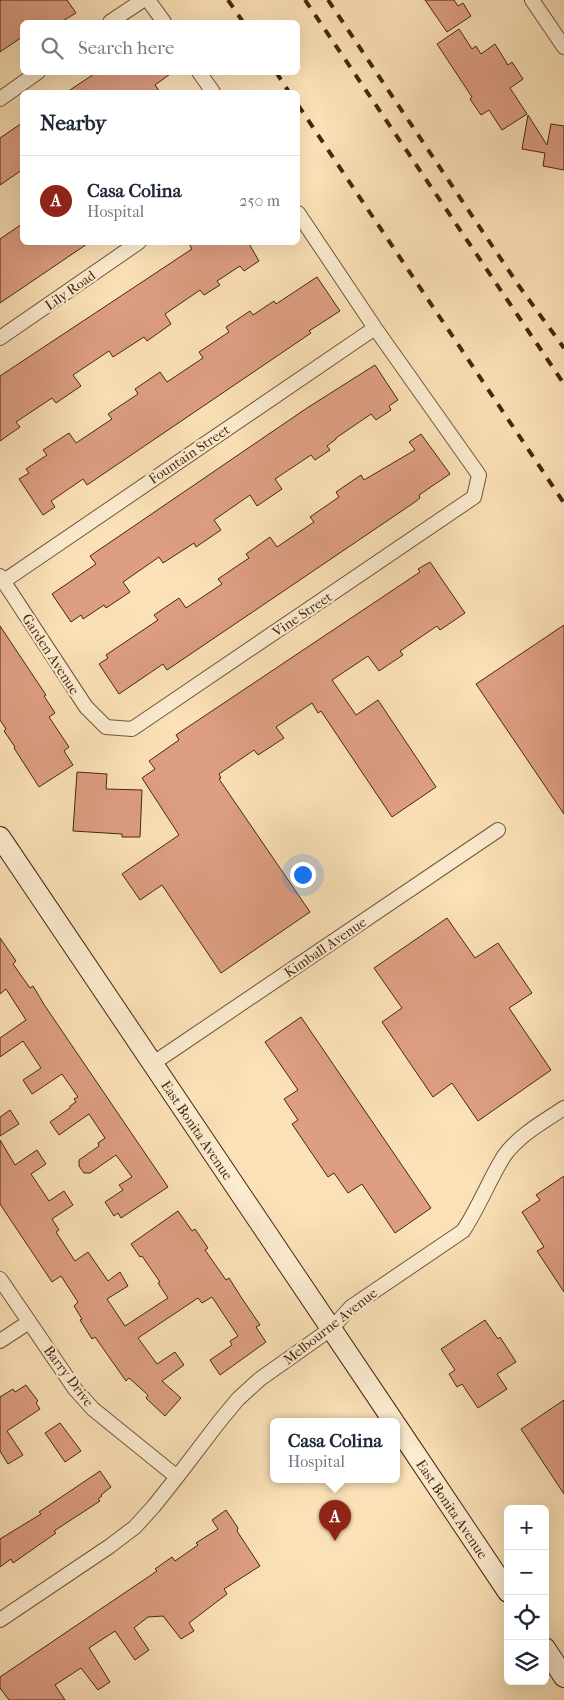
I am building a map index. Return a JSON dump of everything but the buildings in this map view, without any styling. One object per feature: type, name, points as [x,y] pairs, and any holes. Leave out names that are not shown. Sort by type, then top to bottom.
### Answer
[{"type":"main road","name":"East Bonita Avenue","points":[[2,844],[332,1328],[391,1418]]},
{"type":"main road","name":"East Bonita Avenue","points":[[400,1431],[504,1586]]},
{"type":"main road","points":[[549,1654],[564,1676]]},
{"type":"street","points":[[113,20],[143,0]]},
{"type":"street","points":[[148,0],[163,20]]},
{"type":"street","points":[[532,0],[564,47]]},
{"type":"street","points":[[0,99],[34,75]]},
{"type":"street","points":[[201,75],[212,90]]},
{"type":"street","points":[[300,216],[375,328]]},
{"type":"street","name":"Lily Road","points":[[0,338],[135,245]]},
{"type":"street","name":"Vine Street","points":[[106,727],[132,729],[474,497],[479,475],[375,328]]},
{"type":"street","name":"Fountain Street","points":[[2,579],[375,328]]},
{"type":"street","name":"Garden Avenue","points":[[2,579],[86,707],[106,727]]},
{"type":"street","name":"Kimball Avenue","points":[[152,1064],[498,830]]},
{"type":"street","name":"Melbourne Avenue","points":[[0,1620],[135,1527],[177,1478],[238,1399],[260,1379],[332,1328],[351,1307],[463,1230],[471,1219],[505,1156],[528,1132],[564,1108]]},
{"type":"street","name":"Barry Drive","points":[[0,1279],[75,1389],[93,1409],[177,1478]]},
{"type":"street","points":[[0,1341],[29,1322]]},
{"type":"railway","points":[[228,0],[242,20]]},
{"type":"railway","points":[[305,0],[564,384]]},
{"type":"railway","points":[[328,0],[519,286],[564,348]]},
{"type":"railway","points":[[278,75],[288,90]]},
{"type":"railway","points":[[300,108],[564,503]]},
{"type":"place","name":"Casa Colina","points":[[335,1541]]}]
